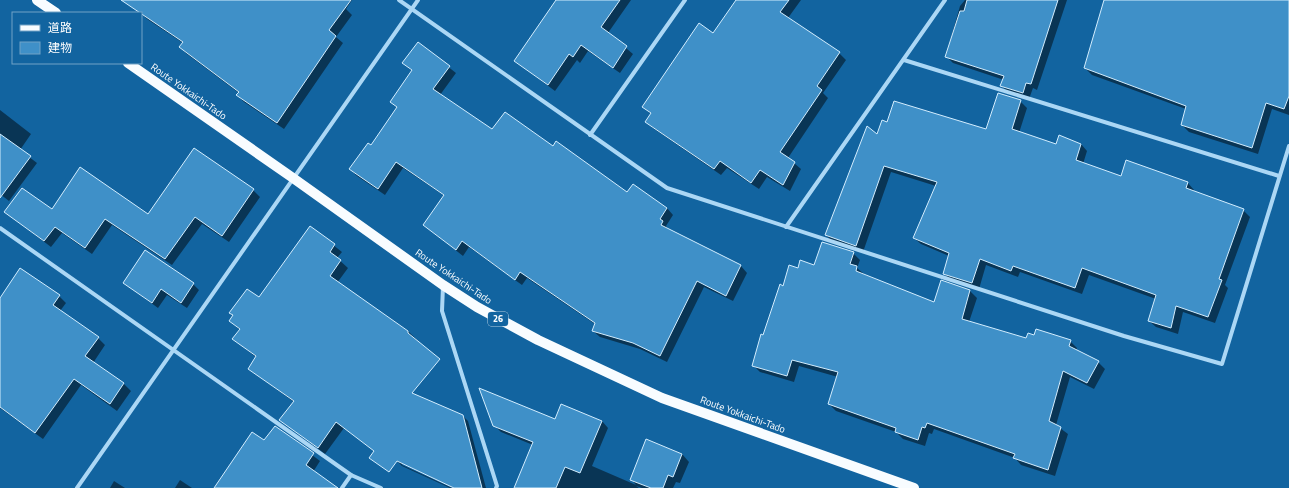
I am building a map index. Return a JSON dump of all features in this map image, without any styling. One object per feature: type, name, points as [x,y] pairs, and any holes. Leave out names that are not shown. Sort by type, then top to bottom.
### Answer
[{"type":"main road","points":[[37,0],[55,12]]},
{"type":"main road","name":"Route Yokkaichi-Tado","points":[[129,64],[443,285],[477,307],[538,340],[662,398],[914,488]]},
{"type":"street","points":[[399,0],[667,188],[1124,336],[1222,364],[1289,146]]},
{"type":"street","points":[[76,488],[418,0]]},
{"type":"street","points":[[590,135],[685,0]]},
{"type":"street","points":[[786,227],[945,0]]},
{"type":"street","points":[[904,60],[1279,176]]},
{"type":"street","points":[[0,228],[351,476],[381,488]]},
{"type":"street","points":[[443,285],[442,311],[497,486],[496,488]]},
{"type":"street","points":[[342,488],[351,476]]},
{"type":"building","points":[[121,0],[351,0],[329,30],[336,36],[277,123],[236,95],[239,92],[179,47],[183,42],[142,14],[142,12],[139,12]]},
{"type":"building","points":[[556,0],[620,0],[601,27],[627,46],[613,68],[581,45],[573,57],[569,54],[548,85],[514,61]]},
{"type":"building","points":[[736,0],[789,0],[780,12],[840,52],[817,86],[822,90],[780,152],[795,162],[783,185],[760,170],[751,183],[720,161],[714,169],[645,122],[651,113],[642,107],[699,23],[713,33]]},
{"type":"building","points":[[967,0],[1058,0],[1031,84],[1026,83],[1023,93],[1000,86],[1004,76],[945,57],[960,11],[964,11]]},
{"type":"building","points":[[1104,0],[1289,0],[1289,96],[1284,109],[1266,103],[1252,148],[1181,125],[1186,106],[1084,68]]},
{"type":"building","points":[[418,42],[450,66],[433,89],[492,129],[505,112],[553,146],[556,141],[627,192],[633,184],[667,208],[660,219],[663,221],[661,225],[741,265],[726,296],[697,281],[660,356],[633,343],[592,331],[595,323],[520,272],[515,280],[462,241],[456,250],[423,225],[444,195],[396,162],[378,189],[349,169],[368,143],[371,145],[397,107],[390,102],[412,70],[402,63]]},
{"type":"building","points":[[998,93],[1021,100],[1012,129],[1056,144],[1059,135],[1081,144],[1076,160],[1121,176],[1126,160],[1188,182],[1186,188],[1244,209],[1219,279],[1222,280],[1208,317],[1176,306],[1171,328],[1148,321],[1156,295],[1082,268],[1075,288],[1013,266],[1011,271],[980,259],[972,283],[943,274],[949,253],[913,238],[937,182],[884,166],[856,246],[825,235],[867,126],[877,134],[882,120],[887,122],[894,101],[986,129]]},
{"type":"building","points":[[0,134],[31,156],[0,198]]},
{"type":"building","points":[[194,148],[254,189],[222,236],[195,217],[165,259],[105,219],[85,248],[55,227],[44,241],[4,212],[22,188],[52,209],[80,167],[148,214]]},
{"type":"building","points":[[310,226],[335,244],[330,252],[341,260],[330,276],[408,331],[408,333],[440,359],[412,393],[463,415],[482,488],[454,488],[397,461],[389,472],[369,458],[374,451],[336,422],[318,448],[279,420],[294,401],[248,369],[256,356],[232,339],[240,329],[229,321],[233,315],[229,313],[247,289],[259,297]]},
{"type":"building","points":[[822,242],[854,252],[850,264],[857,266],[856,271],[934,302],[941,280],[970,290],[962,319],[1026,338],[1028,333],[1034,335],[1036,329],[1071,340],[1069,346],[1099,361],[1087,383],[1063,371],[1049,421],[1061,427],[1048,470],[1013,458],[1015,454],[927,423],[925,428],[922,427],[918,440],[895,432],[896,428],[828,404],[838,372],[792,360],[787,376],[752,366],[761,334],[763,335],[780,284],[783,286],[789,265],[798,268],[800,260],[814,265]]},
{"type":"building","points":[[145,250],[194,283],[181,303],[161,289],[152,303],[123,283]]},
{"type":"building","points":[[20,268],[60,295],[53,305],[99,337],[85,356],[124,383],[110,404],[74,379],[35,433],[0,407],[0,298]]},
{"type":"building","points":[[479,388],[555,419],[561,404],[602,421],[580,473],[565,467],[556,488],[514,488],[533,442],[493,426]]},
{"type":"building","points":[[275,426],[314,453],[306,465],[338,488],[214,488],[252,432],[264,440]]},
{"type":"building","points":[[646,439],[682,454],[673,477],[668,475],[663,488],[651,488],[630,480]]}]
